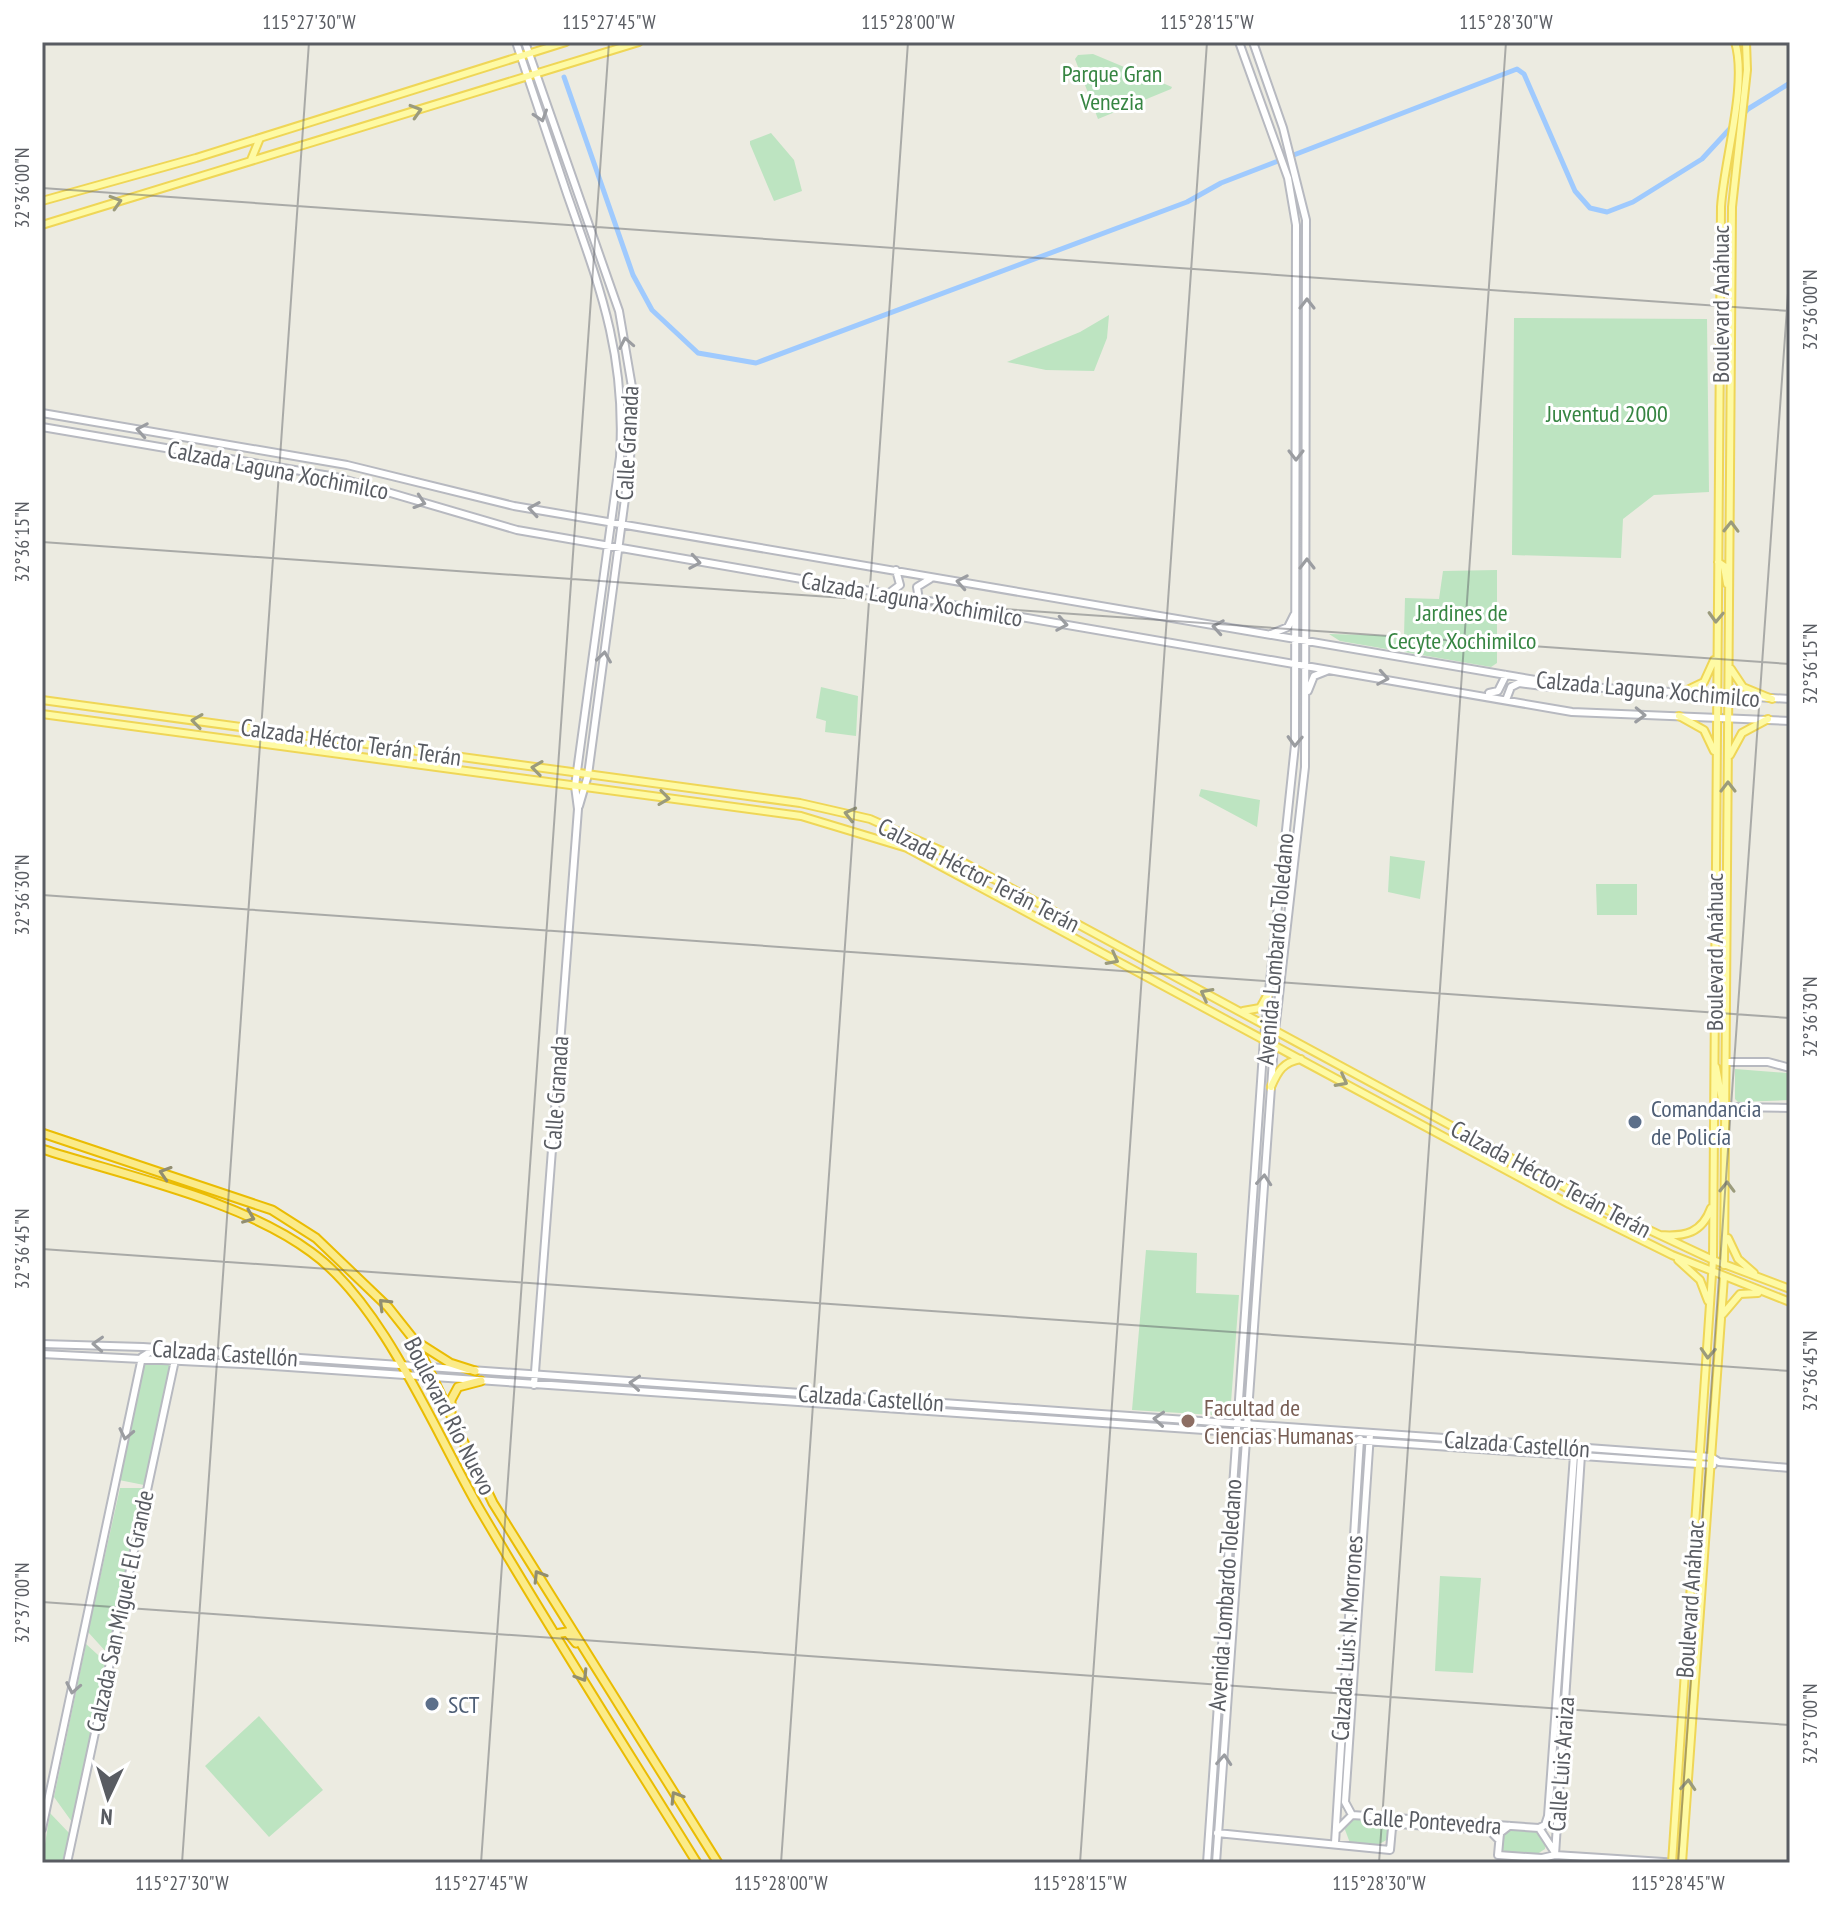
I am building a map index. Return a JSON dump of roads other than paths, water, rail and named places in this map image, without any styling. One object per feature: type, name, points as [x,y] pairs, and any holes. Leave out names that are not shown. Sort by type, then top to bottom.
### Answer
[{"type":"highway","name":"Boulevard Río Nuevo","points":[[42,1133],[243,1198],[295,1222],[388,1307],[415,1341],[493,1503],[718,1863]]},
{"type":"highway","name":"Boulevard Río Nuevo","points":[[42,1149],[245,1215],[291,1237],[329,1266],[347,1285],[400,1365],[555,1634],[697,1863]]},
{"type":"highway","points":[[415,1341],[450,1363],[475,1371]]},
{"type":"highway","points":[[452,1420],[454,1393],[465,1383],[481,1381]]},
{"type":"highway","points":[[555,1634],[567,1632],[584,1650]]},
{"type":"main road","name":"Calle Granada","points":[[516,42],[613,332],[622,409],[620,457],[576,773],[578,809],[534,1385]]},
{"type":"main road","name":"Calle Granada","points":[[525,42],[608,276],[626,340],[632,387],[632,436],[619,548],[586,788],[578,809]]},
{"type":"main road","points":[[42,201],[260,138],[566,42]]},
{"type":"main road","points":[[42,225],[639,42]]},
{"type":"main road","name":"Avenida Lombardo Toledano","points":[[1207,1863],[1264,1038],[1295,745],[1296,225],[1284,164],[1239,42]]},
{"type":"main road","name":"Avenida Lombardo Toledano","points":[[1216,1863],[1274,1043],[1305,767],[1307,238],[1304,207],[1292,161],[1253,42]]},
{"type":"main road","name":"Boulevard Anáhuac","points":[[1672,1863],[1713,1260],[1720,224],[1726,151],[1740,75],[1735,42]]},
{"type":"main road","name":"Boulevard Anáhuac","points":[[1681,1863],[1726,1229],[1732,207],[1747,65],[1746,42]]},
{"type":"main road","points":[[251,161],[260,138]]},
{"type":"main road","points":[[1296,377],[1300,396],[1306,400]]},
{"type":"main road","name":"Calzada Laguna Xochimilco","points":[[42,413],[355,466],[503,504],[1506,675],[1586,688],[1790,699]]},
{"type":"main road","points":[[1296,423],[1303,427],[1307,450]]},
{"type":"main road","name":"Calzada Laguna Xochimilco","points":[[42,427],[353,481],[492,524],[607,546],[1578,713],[1790,721]]},
{"type":"main road","points":[[148,445],[196,449],[202,440]]},
{"type":"main road","points":[[1718,562],[1724,566],[1730,599]]},
{"type":"main road","points":[[888,594],[900,585],[896,570]]},
{"type":"main road","points":[[919,600],[917,587],[923,581],[937,578]]},
{"type":"main road","points":[[1266,635],[1288,627],[1295,611]]},
{"type":"main road","points":[[1679,694],[1704,682],[1716,657]]},
{"type":"main road","points":[[1729,666],[1743,687],[1772,699]]},
{"type":"main road","points":[[1306,698],[1314,676],[1332,669]]},
{"type":"main road","points":[[1422,685],[1492,694],[1501,688],[1506,675]]},
{"type":"main road","points":[[1506,700],[1509,690],[1519,683],[1586,688]]},
{"type":"main road","name":"Calzada Héctor Terán Terán","points":[[42,700],[800,803],[870,819],[942,851],[1655,1235],[1790,1289]]},
{"type":"main road","name":"Calzada Héctor Terán Terán","points":[[42,714],[801,816],[887,840],[1274,1043],[1560,1199],[1672,1255],[1790,1302]]},
{"type":"main road","points":[[1679,716],[1704,730],[1716,757]]},
{"type":"main road","points":[[1728,759],[1742,733],[1768,719]]},
{"type":"main road","points":[[1289,799],[1300,807]]},
{"type":"main road","points":[[1715,813],[1724,820],[1728,874]]},
{"type":"main road","points":[[1713,919],[1727,926]]},
{"type":"main road","points":[[1238,1011],[1260,1008],[1269,992]]},
{"type":"main road","points":[[1271,1087],[1278,1070],[1290,1061],[1301,1059]]},
{"type":"main road","points":[[1727,1062],[1768,1062],[1790,1068]]},
{"type":"main road","points":[[1714,1064],[1719,1074],[1722,1100],[1728,1107],[1790,1108]]},
{"type":"main road","points":[[1468,1149],[1476,1146],[1532,1170]]},
{"type":"main road","points":[[1560,1199],[1604,1218],[1613,1213]]},
{"type":"main road","points":[[1655,1235],[1678,1236],[1694,1231],[1706,1220],[1714,1200]]},
{"type":"main road","points":[[1251,1225],[1258,1229],[1259,1253]]},
{"type":"main road","points":[[1726,1229],[1738,1259],[1764,1279]]},
{"type":"main road","points":[[1672,1255],[1700,1280],[1710,1308]]},
{"type":"main road","points":[[1247,1282],[1249,1309],[1254,1315]]},
{"type":"main road","points":[[1721,1317],[1740,1294],[1772,1295]]},
{"type":"main road","points":[[1244,1327],[1250,1332],[1252,1355]]},
{"type":"main road","name":"Calzada Castellón","points":[[42,1344],[224,1352],[1711,1457]]},
{"type":"main road","points":[[142,1357],[150,1352],[173,1349]]},
{"type":"main road","points":[[223,1362],[224,1352]]},
{"type":"main road","name":"Calzada Castellón","points":[[42,1354],[223,1362],[1710,1466]]},
{"type":"main road","name":"Calzada San Miguel El Grande","points":[[42,1829],[142,1357]]},
{"type":"main road","name":"Calzada San Miguel El Grande","points":[[67,1863],[175,1360]]},
{"type":"main road","name":"Calzada Luis N. Morrones","points":[[1352,1815],[1345,1805],[1345,1740],[1361,1433]]},
{"type":"main road","name":"Calzada Luis N. Morrones","points":[[1335,1839],[1370,1434]]},
{"type":"main road","name":"Calle Luis Araiza","points":[[1555,1855],[1578,1448]]},
{"type":"main road","points":[[1711,1457],[1719,1462],[1790,1468]]},
{"type":"main road","points":[[1710,1466],[1719,1462]]},
{"type":"main road","name":"Calle Luis Araiza","points":[[1555,1855],[1539,1828],[1545,1825],[1548,1816],[1572,1542]]},
{"type":"main road","points":[[1553,1745],[1563,1746]]},
{"type":"main road","name":"Calle Pontevedra","points":[[1335,1839],[1340,1823],[1352,1815],[1539,1828]]},
{"type":"main road","points":[[1209,1832],[1335,1839],[1390,1850],[1392,1828],[1385,1817]]},
{"type":"main road","name":"Calle Pontevedra","points":[[1392,1828],[1399,1824],[1489,1830],[1498,1839]]},
{"type":"main road","name":"Calle Luis Araiza","points":[[1498,1839],[1509,1826]]},
{"type":"main road","points":[[1498,1839],[1498,1855],[1542,1858],[1555,1855],[1681,1863]]},
{"type":"waterway","points":[[564,77],[633,275],[652,310],[698,353],[756,363],[1187,202],[1221,183],[1517,69],[1524,74],[1575,191],[1590,208],[1607,212],[1633,202],[1702,159],[1748,109],[1790,83]]},
{"type":"place","name":"Comandancia de Policía","points":[[1635,1122]]},
{"type":"place","name":"Facultad de Ciencias Humanas","points":[[1188,1421]]},
{"type":"place","name":"SCT","points":[[432,1704]]},
{"type":"park label","name":"Parque Gran Venezia","points":[[1112,87]]},
{"type":"park label","name":"Juventud 2000","points":[[1607,413]]},
{"type":"park label","name":"Jardines de Cecyte Xochimilco","points":[[1462,626]]}]
